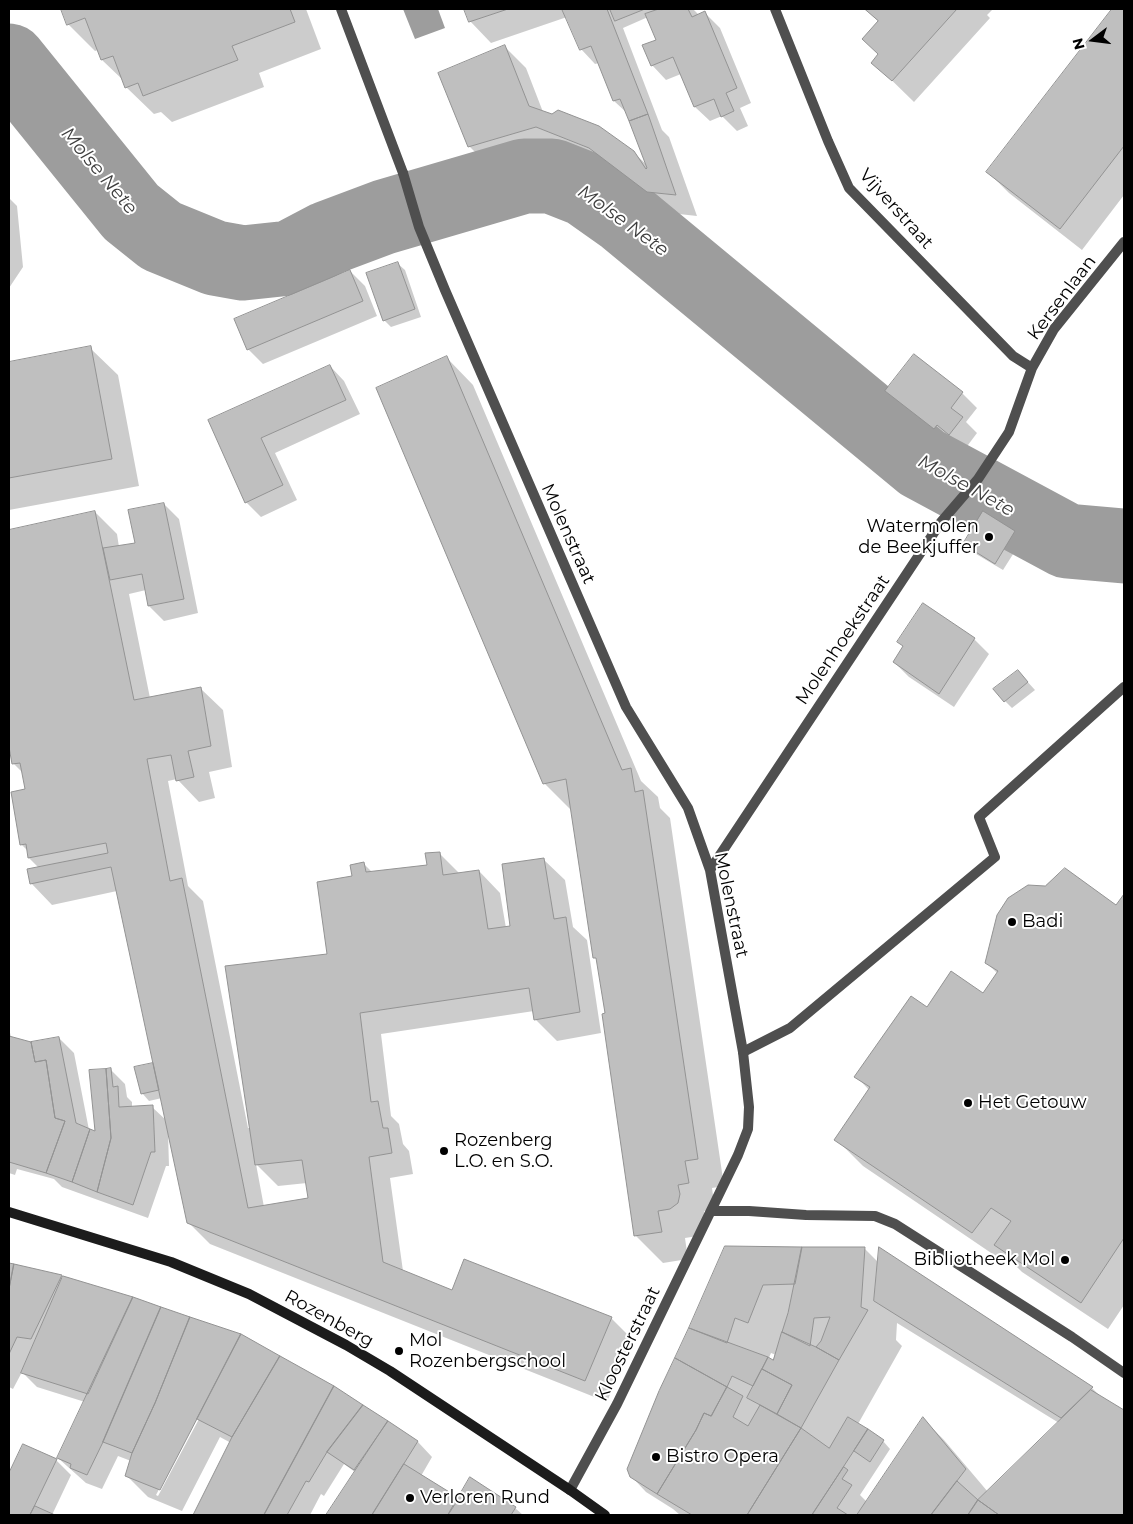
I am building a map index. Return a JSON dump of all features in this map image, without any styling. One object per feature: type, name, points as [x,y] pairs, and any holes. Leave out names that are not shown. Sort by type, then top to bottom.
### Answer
[{"type":"main road","name":"Rozenberg","points":[[9,1212],[171,1262],[249,1294],[390,1372],[605,1515]]},
{"type":"street","name":"Molenstraat","points":[[341,9],[403,173],[419,227],[464,334],[626,707],[688,808],[710,870],[743,1052],[749,1107],[748,1129],[712,1211]]},
{"type":"street","name":"Vijverstraat","points":[[775,9],[849,188],[1012,356],[1032,368]]},
{"type":"street","name":"Kersenlaan","points":[[1009,432],[1032,368],[1054,329],[1124,242]]},
{"type":"street","name":"Molenhoekstraat","points":[[710,870],[941,522],[978,479],[1009,432]]},
{"type":"street","points":[[743,1052],[790,1028],[995,857],[979,817],[1124,687]]},
{"type":"street","points":[[712,1211],[875,1216],[881,1218],[903,1229],[1072,1337],[1124,1373]]},
{"type":"street","name":"Kloosterstraat","points":[[570,1490],[617,1404],[712,1211]]},
{"type":"shaded area","points":[[403,9],[438,9],[445,28],[415,39]]},
{"type":"building","points":[[61,9],[290,9],[295,22],[232,46],[238,60],[143,96],[138,83],[125,88],[113,56],[101,60],[85,18],[67,25]]},
{"type":"building","points":[[464,9],[508,9],[469,22]]},
{"type":"building","points":[[562,9],[607,9],[648,114],[629,121],[620,99],[613,101],[591,46],[580,50]]},
{"type":"building","points":[[610,9],[645,9],[615,21]]},
{"type":"building","points":[[659,9],[688,9],[692,17],[705,11],[737,88],[726,93],[734,111],[721,117],[714,99],[694,107],[673,57],[651,66],[642,45],[656,40],[645,14]]},
{"type":"building","points":[[865,9],[957,9],[892,81],[871,63],[878,54],[862,39],[878,21]]},
{"type":"building","points":[[1112,9],[1124,9],[1124,146],[1060,229],[986,172]]},
{"type":"building","points":[[505,45],[529,106],[552,114],[558,110],[599,126],[634,151],[646,169],[629,121],[648,114],[676,195],[647,192],[589,148],[536,127],[468,147],[438,73]]},
{"type":"building","points":[[398,262],[415,309],[383,321],[366,273]]},
{"type":"building","points":[[350,270],[363,301],[247,350],[234,319]]},
{"type":"building","points":[[91,346],[112,459],[9,478],[9,362]]},
{"type":"building","points":[[914,354],[963,392],[951,408],[963,417],[949,435],[937,425],[934,429],[885,391]]},
{"type":"building","points":[[447,356],[622,770],[631,768],[635,792],[643,790],[698,1159],[685,1161],[689,1183],[678,1185],[680,1194],[678,1203],[670,1209],[658,1211],[662,1232],[634,1236],[602,1014],[605,1013],[596,958],[593,958],[566,779],[543,784],[376,388]]},
{"type":"building","points":[[330,365],[346,400],[261,438],[283,485],[245,503],[208,420]]},
{"type":"building","points":[[164,503],[184,599],[148,606],[142,574],[110,580],[103,548],[135,543],[128,510]]},
{"type":"building","points":[[95,511],[134,700],[201,687],[211,746],[188,751],[194,777],[176,781],[171,755],[147,759],[170,881],[182,878],[248,1208],[308,1198],[302,1160],[255,1165],[225,966],[327,954],[317,882],[352,876],[350,865],[364,862],[366,872],[427,865],[425,853],[440,852],[443,875],[479,870],[488,929],[510,926],[502,864],[544,858],[554,919],[566,917],[580,1012],[534,1020],[529,988],[360,1013],[371,1102],[378,1101],[383,1128],[388,1128],[392,1153],[369,1157],[383,1262],[452,1290],[464,1259],[612,1317],[585,1381],[187,1223],[111,867],[30,884],[27,869],[108,853],[106,843],[28,858],[26,844],[20,845],[11,792],[25,789],[20,763],[12,764],[9,747],[9,530]]},
{"type":"building","name":"Watermolen de Beekjuffer","points":[[983,511],[1015,531],[995,564],[963,544]]},
{"type":"building","points":[[923,603],[975,638],[939,694],[893,662],[903,646],[897,642]]},
{"type":"building","points":[[1018,670],[1028,682],[1004,702],[993,689]]},
{"type":"building","points":[[1065,868],[1116,905],[1124,894],[1124,1238],[1081,1303],[994,1245],[1011,1221],[991,1208],[972,1233],[834,1140],[870,1087],[854,1077],[911,996],[927,1007],[951,971],[983,993],[998,971],[985,963],[997,915],[1008,898],[1028,885],[1045,886]]},
{"type":"building","points":[[9,1036],[31,1042],[35,1062],[46,1060],[55,1118],[65,1121],[46,1173],[9,1162]]},
{"type":"building","points":[[59,1037],[76,1123],[90,1129],[72,1182],[46,1173],[65,1121],[55,1118],[46,1060],[35,1062],[31,1042]]},
{"type":"building","points":[[153,1063],[159,1090],[141,1094],[134,1067]]},
{"type":"building","points":[[111,1068],[113,1087],[118,1086],[119,1107],[153,1105],[155,1152],[151,1152],[133,1205],[97,1192],[111,1138],[106,1069]]},
{"type":"building","points":[[106,1069],[111,1138],[97,1192],[72,1182],[90,1129],[95,1131],[89,1070]]},
{"type":"building","points":[[725,1246],[802,1247],[795,1284],[763,1285],[748,1323],[735,1318],[727,1343],[689,1328]]},
{"type":"building","points":[[802,1247],[865,1247],[861,1307],[868,1310],[839,1360],[816,1347],[821,1341],[830,1317],[814,1318],[810,1346],[782,1332]]},
{"type":"building","points":[[879,1247],[1093,1387],[1061,1418],[874,1301]]},
{"type":"building","points":[[9,1263],[14,1264],[9,1289]]},
{"type":"building","points":[[14,1264],[62,1275],[31,1339],[17,1337],[9,1354],[9,1289]]},
{"type":"building","points":[[63,1276],[133,1297],[88,1394],[21,1373]]},
{"type":"building","points":[[133,1297],[161,1307],[87,1475],[70,1468],[71,1464],[57,1458]]},
{"type":"building","points":[[161,1307],[190,1317],[155,1403],[132,1453],[103,1442]]},
{"type":"building","points":[[190,1317],[241,1334],[160,1490],[125,1476],[132,1453],[155,1403]]},
{"type":"building","points":[[689,1328],[768,1357],[753,1386],[732,1376],[727,1387],[675,1358]]},
{"type":"building","points":[[782,1332],[816,1347],[839,1360],[801,1428],[777,1414],[792,1385],[762,1369],[768,1357],[773,1360]]},
{"type":"building","points":[[241,1334],[280,1356],[232,1437],[197,1419]]},
{"type":"building","points":[[280,1356],[334,1386],[264,1515],[193,1515],[232,1437]]},
{"type":"building","points":[[675,1358],[727,1387],[711,1416],[704,1413],[696,1430],[657,1494],[630,1477],[627,1469],[659,1391]]},
{"type":"building","points":[[762,1369],[792,1385],[777,1414],[747,1398]]},
{"type":"building","points":[[334,1386],[363,1405],[327,1452],[309,1482],[306,1481],[287,1515],[264,1515]]},
{"type":"building","points":[[727,1387],[743,1396],[733,1417],[748,1426],[760,1405],[801,1428],[747,1515],[692,1515],[657,1494],[696,1430],[704,1413],[711,1416]]},
{"type":"building","points":[[1091,1390],[1124,1410],[1124,1515],[999,1515],[978,1500]]},
{"type":"building","points":[[363,1405],[388,1421],[354,1470],[327,1452]]},
{"type":"building","points":[[848,1417],[868,1429],[812,1515],[747,1515],[801,1428],[829,1448]]},
{"type":"building","points":[[923,1417],[966,1469],[931,1515],[857,1515]]},
{"type":"building","points":[[388,1421],[418,1441],[372,1515],[326,1515]]},
{"type":"building","points":[[868,1429],[884,1440],[870,1462],[854,1451]]},
{"type":"building","points":[[23,1444],[57,1459],[30,1515],[9,1515],[9,1473]]},
{"type":"building","points":[[404,1464],[459,1498],[448,1515],[372,1515]]},
{"type":"building","points":[[844,1467],[848,1470],[842,1479],[852,1485],[837,1508],[848,1515],[812,1515]]},
{"type":"building","points":[[470,1477],[516,1507],[511,1515],[448,1515]]},
{"type":"building","points":[[957,1481],[978,1500],[968,1515],[931,1515]]},
{"type":"building","points":[[978,1500],[999,1515],[968,1515]]},
{"type":"building","points":[[35,1506],[55,1515],[30,1515]]},
{"type":"waterway","name":"Molse Nete","points":[[9,61],[131,212],[161,236],[215,258],[243,263],[290,258],[328,238],[384,217],[524,176],[552,176],[585,189],[626,218],[922,463],[1067,541],[1124,546]]},
{"type":"place","name":"Watermolen de Beekjuffer","points":[[989,537]]},
{"type":"place","name":"Badi","points":[[1012,922]]},
{"type":"place","name":"Het Getouw","points":[[968,1103]]},
{"type":"place","name":"Rozenberg L.O. en S.O.","points":[[444,1151]]},
{"type":"place","name":"Bibliotheek Mol","points":[[1065,1260]]},
{"type":"place","name":"Mol Rozenbergschool","points":[[399,1351]]},
{"type":"place","name":"Bistro Opera","points":[[656,1457]]},
{"type":"place","name":"Verloren Rund","points":[[410,1498]]}]
